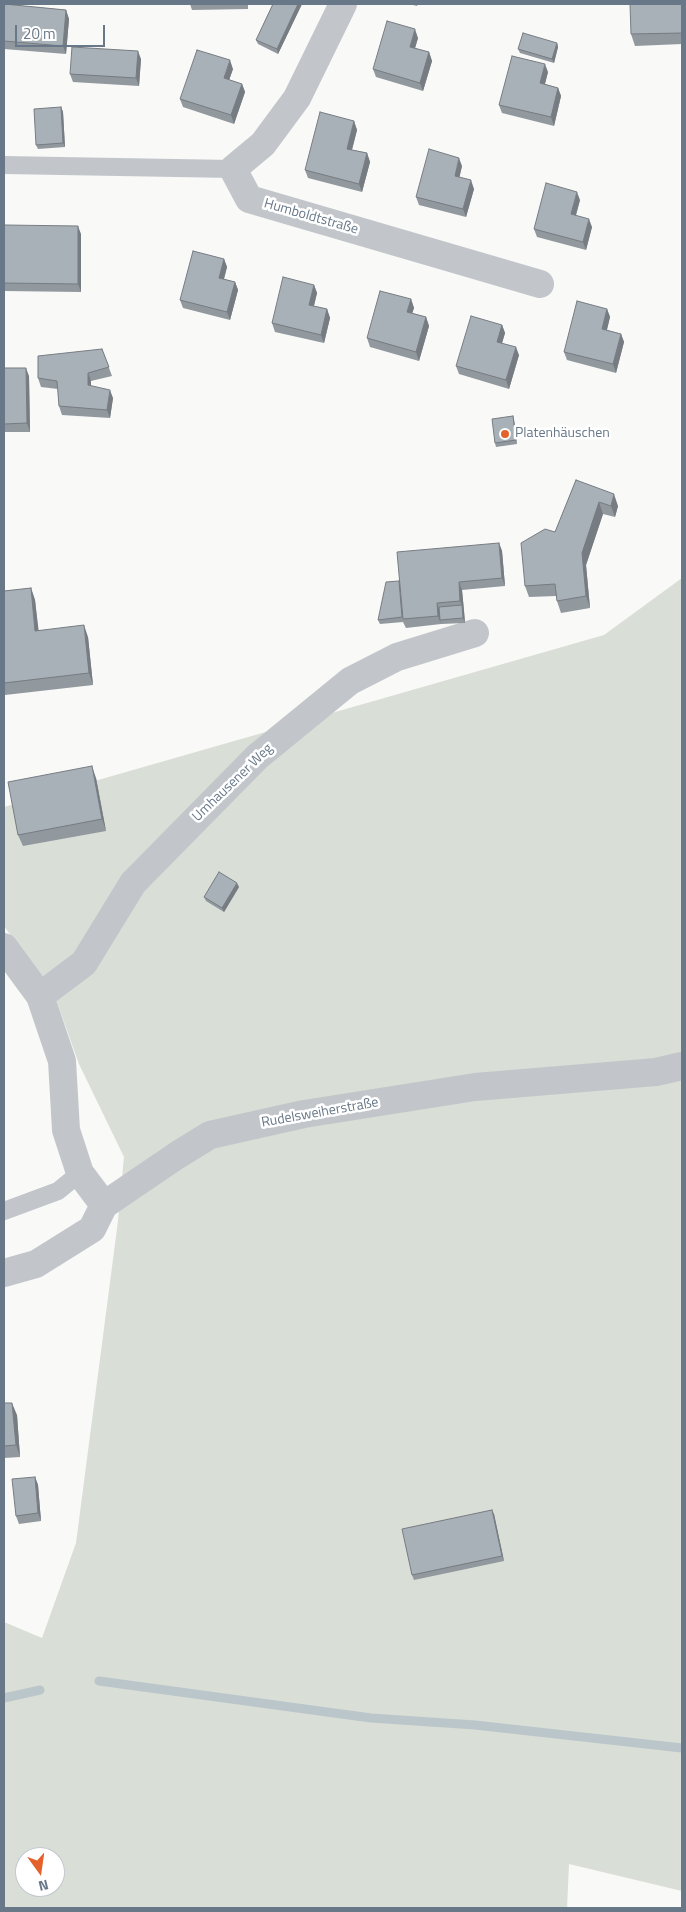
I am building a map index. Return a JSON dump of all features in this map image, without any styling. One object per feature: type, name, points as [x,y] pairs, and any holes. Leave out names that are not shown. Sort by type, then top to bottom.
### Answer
[{"type":"street","points":[[233,169],[263,144],[297,98],[343,4]]},
{"type":"street","name":"Humboldtstraße","points":[[233,169],[249,199],[540,284]]},
{"type":"street","name":"Umhausener Weg","points":[[40,996],[84,963],[133,883],[258,756],[350,681],[397,657],[475,633]]},
{"type":"street","points":[[4,947],[40,996],[62,1061],[66,1130],[80,1173],[104,1205]]},
{"type":"street","name":"Rudelsweiherstraße","points":[[4,1273],[36,1264],[92,1229],[104,1205],[210,1135],[304,1114],[475,1087],[656,1072],[682,1066]]},
{"type":"lane","points":[[4,165],[233,169]]},
{"type":"lane","points":[[4,1211],[58,1191],[80,1173]]},
{"type":"shaded area","points":[[682,578],[682,1891],[569,1864],[567,1908],[4,1908],[4,1622],[42,1638],[76,1543],[118,1221],[124,1157],[79,1064],[55,997],[4,926],[4,807],[604,635]]},
{"type":"building","points":[[4,4],[66,10],[63,46],[4,41]]},
{"type":"building","points":[[273,4],[298,4],[277,49],[256,40]]},
{"type":"building","points":[[630,4],[682,4],[682,33],[631,34]]},
{"type":"building","points":[[387,21],[415,29],[410,47],[429,52],[420,83],[373,69]]},
{"type":"building","points":[[523,33],[557,43],[552,59],[518,49]]},
{"type":"building","points":[[72,47],[138,51],[136,78],[70,74]]},
{"type":"building","points":[[197,50],[230,60],[224,78],[242,84],[231,115],[180,99]]},
{"type":"building","points":[[512,56],[545,64],[540,83],[558,88],[551,117],[499,105]]},
{"type":"building","points":[[61,107],[63,143],[36,145],[34,109]]},
{"type":"building","points":[[320,112],[354,121],[347,149],[367,153],[359,184],[305,170]]},
{"type":"building","points":[[429,149],[459,158],[455,176],[471,180],[463,209],[416,197]]},
{"type":"building","points":[[546,183],[577,192],[571,214],[589,219],[583,242],[534,229]]},
{"type":"building","points":[[4,225],[78,226],[78,284],[4,283]]},
{"type":"building","points":[[193,251],[224,259],[219,278],[235,282],[227,312],[180,300]]},
{"type":"building","points":[[283,277],[314,285],[309,305],[327,309],[321,335],[272,323]]},
{"type":"building","points":[[380,291],[411,299],[407,312],[426,317],[416,352],[367,338]]},
{"type":"building","points":[[577,301],[607,309],[602,329],[621,334],[613,364],[564,352]]},
{"type":"building","points":[[471,316],[502,325],[497,342],[516,347],[506,380],[456,366]]},
{"type":"building","points":[[102,349],[109,367],[88,373],[88,385],[110,390],[107,410],[59,406],[57,381],[38,378],[38,356]]},
{"type":"building","points":[[4,368],[26,368],[27,423],[4,424]]},
{"type":"building","name":"Platenhäuschen","points":[[513,416],[516,440],[495,443],[492,419]]},
{"type":"building","points":[[576,480],[614,494],[611,506],[599,502],[582,553],[586,596],[557,601],[555,584],[525,586],[521,543],[545,529],[555,532]]},
{"type":"building","points":[[499,543],[502,578],[459,582],[460,601],[437,603],[438,616],[403,619],[397,552]]},
{"type":"building","points":[[399,581],[402,617],[378,620],[386,582]]},
{"type":"building","points":[[31,588],[35,631],[84,625],[89,673],[4,683],[4,591]]},
{"type":"building","points":[[462,605],[463,618],[440,620],[439,607]]},
{"type":"building","points":[[92,766],[102,819],[18,835],[8,782]]},
{"type":"building","points":[[219,872],[237,883],[222,908],[204,897]]},
{"type":"building","points":[[4,1403],[12,1403],[16,1445],[4,1446]]},
{"type":"building","points":[[35,1477],[38,1513],[16,1516],[12,1479]]},
{"type":"building","points":[[492,1510],[502,1556],[412,1575],[402,1529]]},
{"type":"waterway","points":[[99,1681],[371,1718],[475,1725],[682,1748]]},
{"type":"waterway","points":[[4,1698],[40,1690]]},
{"type":"place","name":"Platenhäuschen","points":[[505,434]]}]
